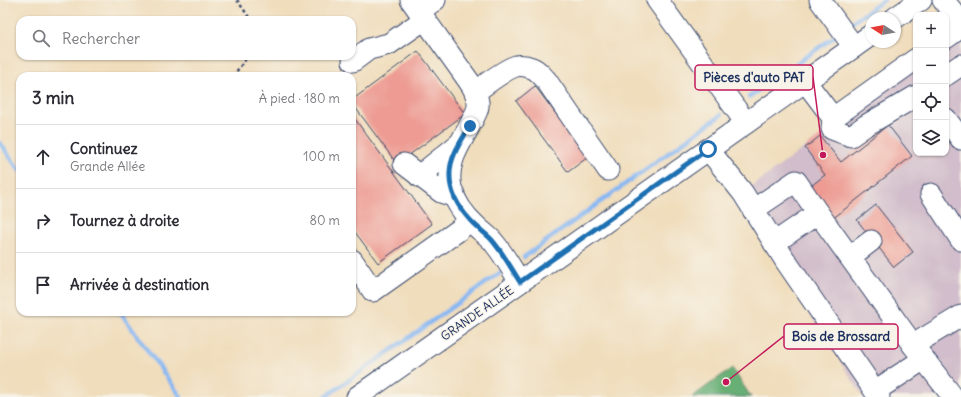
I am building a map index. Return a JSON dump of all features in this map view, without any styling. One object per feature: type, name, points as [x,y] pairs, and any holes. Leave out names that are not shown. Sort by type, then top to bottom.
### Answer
[{"type":"street","points":[[657,0],[746,123]]},
{"type":"street","points":[[820,0],[854,47]]},
{"type":"street","points":[[901,14],[921,0]]},
{"type":"street","points":[[943,0],[954,13],[957,30],[949,36]]},
{"type":"street","points":[[356,59],[369,49],[389,44],[422,7],[468,80],[475,92],[478,102],[478,109],[452,162],[450,174],[451,186],[461,209],[470,220],[496,245],[520,282]]},
{"type":"street","name":"GRANDE ALLÉE","points":[[357,397],[865,39]]},
{"type":"street","points":[[833,118],[913,61]]},
{"type":"street","points":[[949,74],[961,65]]},
{"type":"street","points":[[475,92],[507,70],[516,66],[532,68],[540,73],[546,80],[608,170]]},
{"type":"street","points":[[805,81],[833,118],[832,129],[850,136],[913,98]]},
{"type":"street","points":[[947,120],[961,139]]},
{"type":"street","points":[[454,194],[450,195],[441,192],[411,170],[460,143]]},
{"type":"street","points":[[708,149],[743,193],[774,243],[877,394],[919,352],[961,316]]},
{"type":"street","points":[[753,210],[796,181],[919,352],[944,394]]},
{"type":"street","points":[[931,194],[961,240]]},
{"type":"street","points":[[774,243],[818,213]]},
{"type":"street","points":[[356,266],[373,292],[459,230],[470,220]]},
{"type":"street","points":[[850,257],[871,241]]},
{"type":"path","points":[[237,0],[247,16]]},
{"type":"path","points":[[236,72],[245,60]]},
{"type":"shaded area","points":[[961,34],[961,397],[863,397],[735,199],[913,69],[913,156],[949,156],[949,43]]},
{"type":"green space","points":[[732,368],[751,397],[692,397]]},
{"type":"building","points":[[418,51],[465,114],[397,164],[356,108],[356,97]]},
{"type":"building","points":[[535,86],[588,157],[568,172],[516,101]]},
{"type":"building","points":[[356,120],[432,224],[378,263],[356,233]]},
{"type":"building","points":[[888,125],[912,156],[831,220],[807,189],[825,175],[805,148],[820,136],[841,162]]},
{"type":"building","points":[[876,205],[913,252],[894,267],[857,220]]},
{"type":"waterway","points":[[850,24],[884,0]]},
{"type":"waterway","points":[[749,97],[834,37]]},
{"type":"waterway","points":[[524,257],[721,115]]},
{"type":"waterway","points":[[0,143],[16,165]]},
{"type":"waterway","points":[[325,397],[500,273]]},
{"type":"waterway","points":[[123,316],[181,397]]},
{"type":"place","name":"Pièces d'auto PAT","points":[[823,155]]},
{"type":"place","name":"Bois de Brossard","points":[[726,382]]},
{"type":"route","points":[[470,126],[457,149],[452,162],[450,174],[451,186],[456,201],[461,209],[470,220],[496,245],[520,282],[708,149]]}]
